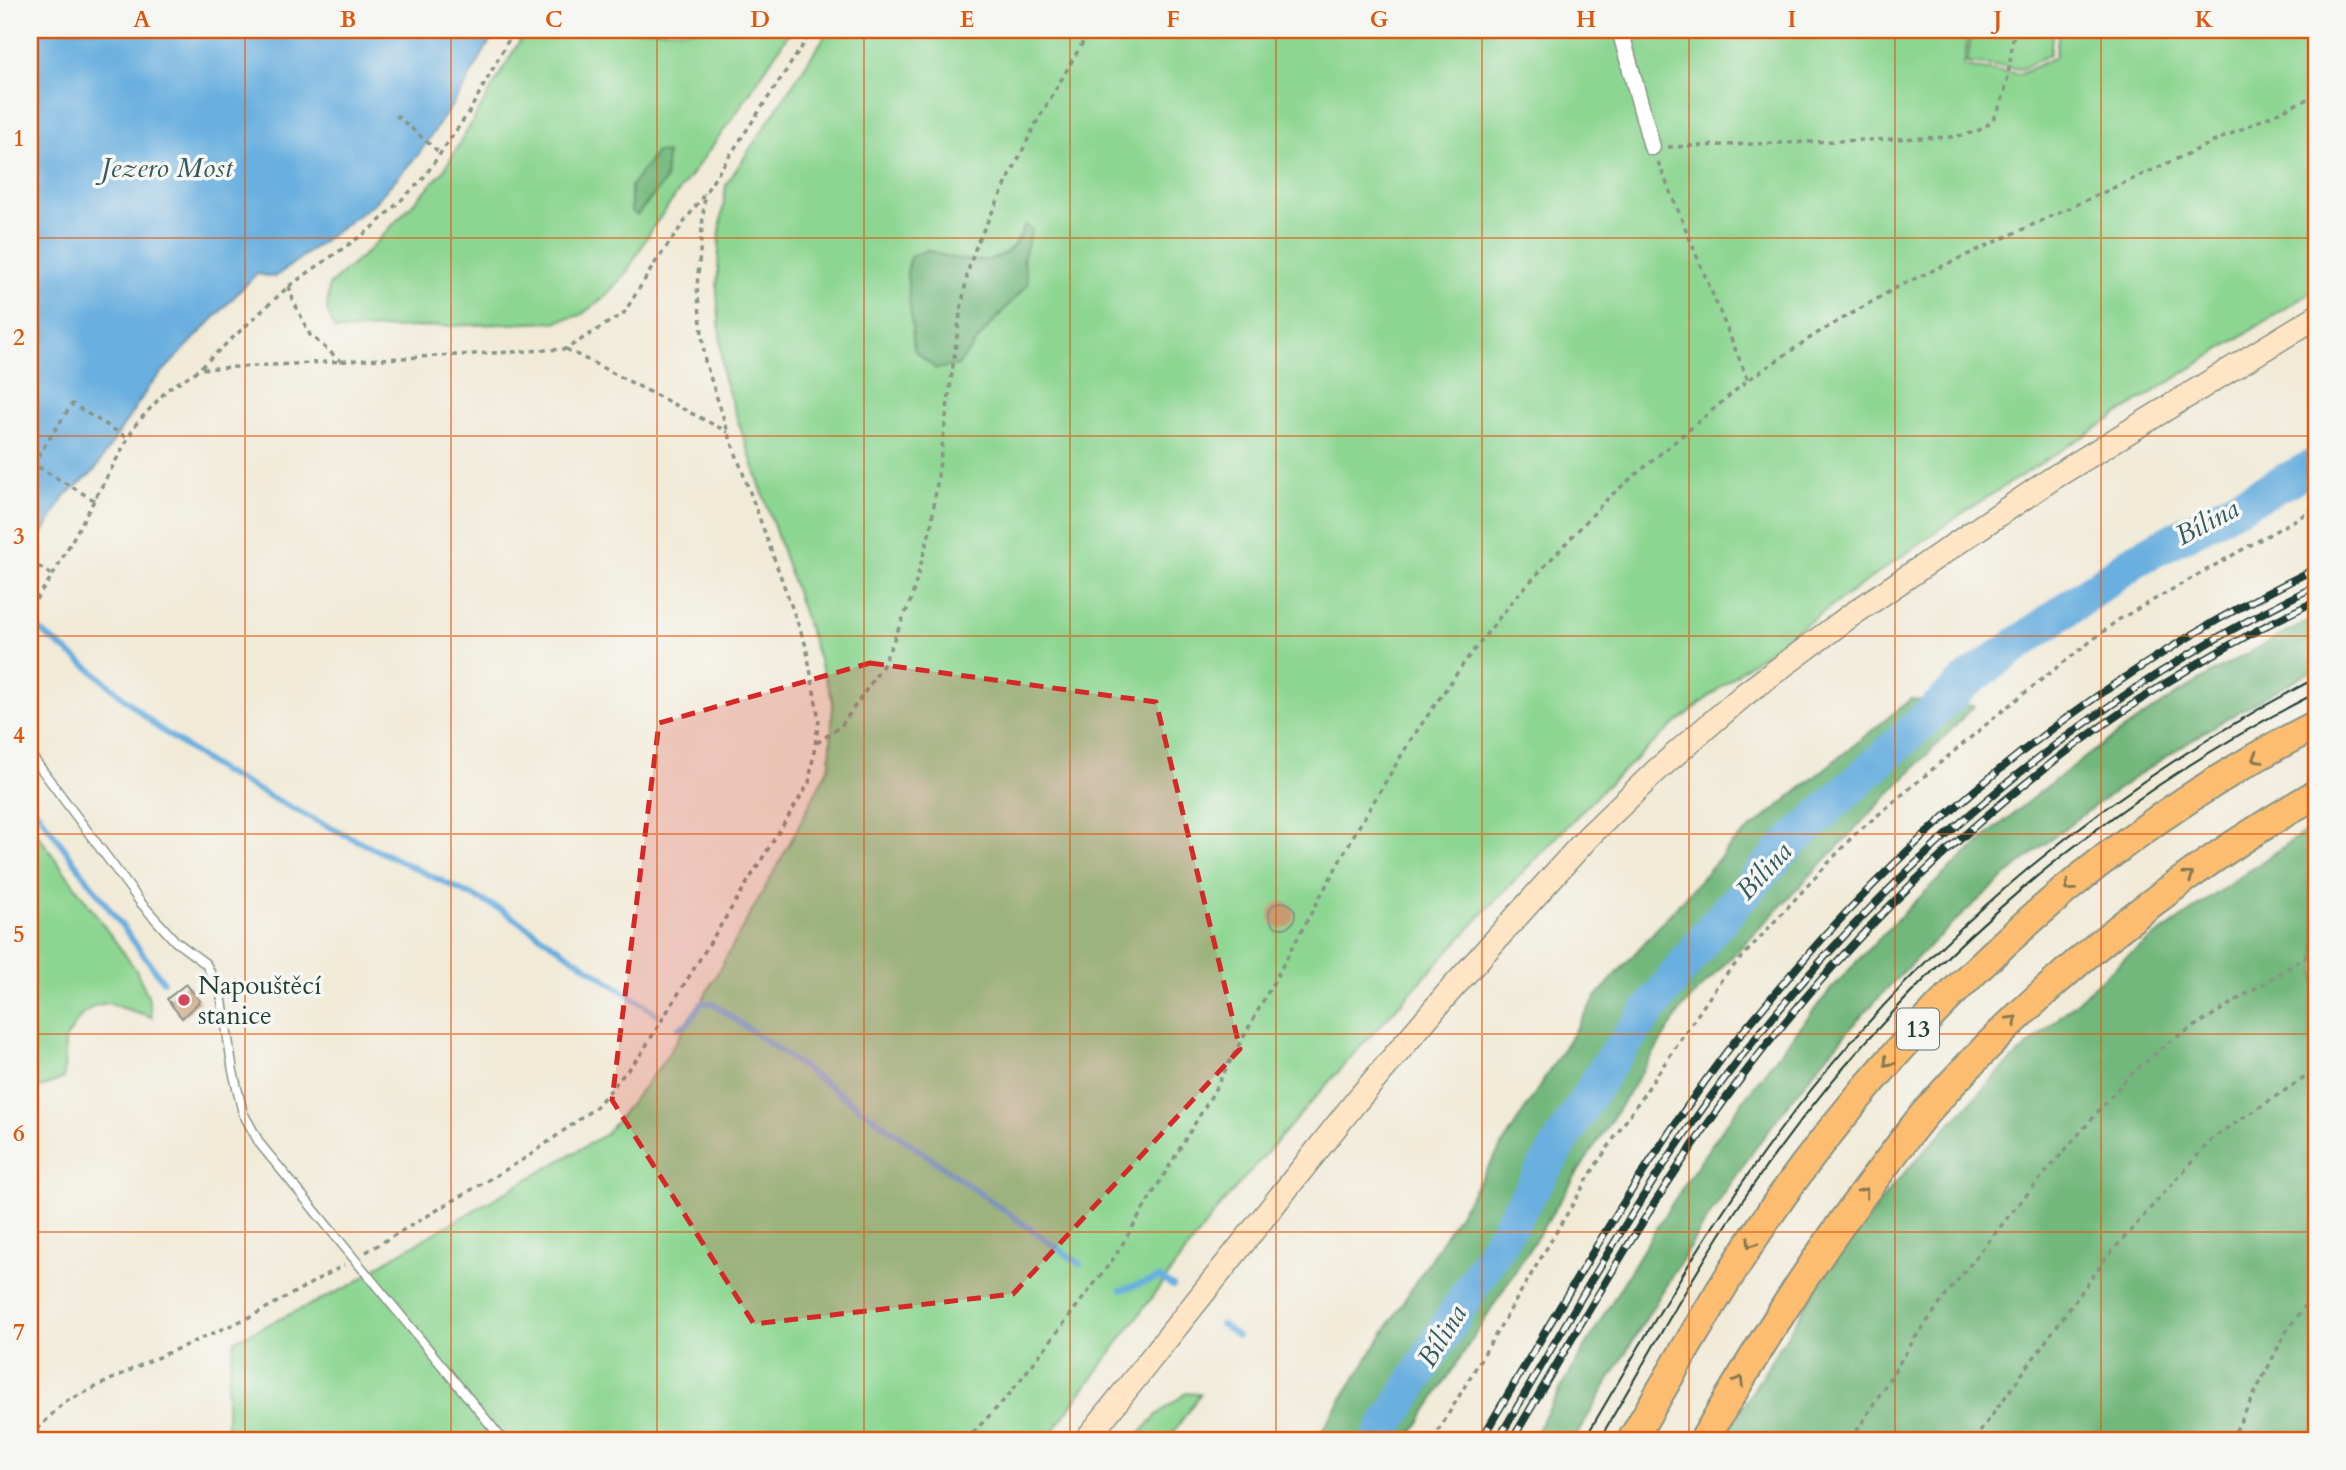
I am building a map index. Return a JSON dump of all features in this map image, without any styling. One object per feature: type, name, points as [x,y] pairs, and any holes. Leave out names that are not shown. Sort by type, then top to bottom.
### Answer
[{"type":"highway","name":"13","points":[[1632,1440],[1746,1249],[1803,1168],[1884,1065],[1964,980],[2074,883],[2178,806],[2316,725]]},
{"type":"highway","name":"13","points":[[1704,1440],[1792,1293],[1847,1213],[1926,1112],[2012,1020],[2114,931],[2210,861],[2316,794]]},
{"type":"street","points":[[1620,30],[1652,147]]},
{"type":"street","points":[[1086,1440],[1354,1104],[1439,1003],[1589,836],[1657,770],[1745,694],[1850,616],[2053,478],[2316,317]]},
{"type":"lane","points":[[30,754],[141,903],[175,941],[206,964],[221,994],[233,1071],[243,1113],[260,1144],[503,1440]]},
{"type":"path","points":[[30,608],[52,575],[136,424],[168,389],[200,369],[289,286],[371,229],[422,180],[469,112],[514,30]]},
{"type":"path","points":[[200,369],[566,349],[624,313],[654,263],[705,193],[813,30]]},
{"type":"path","points":[[817,743],[841,726],[882,667],[911,600],[931,527],[968,271],[977,243],[1035,125],[1090,30]]},
{"type":"path","points":[[1748,380],[1652,147],[1950,137],[1985,128],[1998,111],[2008,73],[2014,30]]},
{"type":"path","points":[[966,1440],[1008,1396],[1114,1258],[1209,1100],[1355,833],[1410,741],[1466,660],[1514,599],[1609,497],[1748,380],[1816,334],[1899,286],[2316,95]]},
{"type":"path","points":[[396,115],[441,154]]},
{"type":"path","points":[[30,1437],[63,1403],[252,1316],[529,1156],[596,1107],[641,1054],[809,783],[819,720],[806,646],[727,432],[705,361],[698,287],[705,193]]},
{"type":"path","points":[[289,286],[310,335],[342,362]]},
{"type":"path","points":[[566,349],[727,432]]},
{"type":"path","points":[[94,500],[33,464],[72,404],[128,438]]},
{"type":"path","points":[[1433,1440],[1596,1165],[1721,980],[1854,835],[2013,702],[2118,620],[2316,508]]},
{"type":"path","points":[[30,561],[52,575]]},
{"type":"path","points":[[1851,1440],[1915,1338],[1953,1286],[2016,1207],[2128,1077],[2169,1042],[2316,951]]},
{"type":"path","points":[[1975,1440],[2107,1257],[2214,1137],[2316,1070]]},
{"type":"path","points":[[2231,1440],[2286,1332],[2316,1290]]},
{"type":"highlighted area","points":[[870,663],[1156,702],[1240,1049],[1013,1294],[754,1324],[612,1100],[659,723]]},
{"type":"green space","points":[[526,30],[791,30],[737,112],[653,227],[625,275],[604,297],[581,315],[554,322],[335,330],[327,310],[329,285],[369,250],[443,172]]},
{"type":"green space","points":[[829,30],[1969,30],[1964,67],[2021,74],[2055,57],[2059,30],[2316,30],[2316,289],[1967,510],[1751,663],[1670,728],[1603,789],[1491,905],[1351,1057],[1219,1207],[1046,1440],[227,1440],[227,1387],[235,1340],[352,1285],[386,1261],[606,1134],[663,1062],[699,1006],[790,843],[830,764],[833,701],[723,376],[717,290],[720,230],[726,185]],"holes":[[[1025,225],[1022,259],[985,331],[958,365],[927,250],[949,257],[985,260],[1006,252]]]},
{"type":"green space","points":[[1972,30],[2053,30],[2050,54],[2022,69],[1967,63]]},
{"type":"green space","points":[[656,152],[667,153],[665,181],[637,215],[631,211],[631,186]]},
{"type":"green space","points":[[1026,225],[1032,230],[1023,259],[1028,284],[958,365],[936,369],[914,350],[907,273],[910,257],[927,250],[961,260],[996,258],[1015,244]]},
{"type":"green space","points":[[2316,618],[2316,669],[2164,758],[2093,807],[2024,860],[1897,978],[1838,1043],[1753,1151],[1674,1273],[1574,1440],[1531,1440],[1612,1301],[1698,1164],[1761,1077],[1818,1005],[1889,928],[2000,825],[2121,731],[2250,652]]},
{"type":"green space","points":[[1911,699],[1974,706],[1683,1007],[1408,1440],[1316,1440],[1596,997],[1732,844]]},
{"type":"green space","points":[[30,824],[136,970],[148,996],[152,1017],[107,1003],[94,1006],[80,1017],[65,1040],[64,1078],[30,1092]]},
{"type":"green space","points":[[2316,824],[2316,1440],[1722,1440],[1825,1274],[1894,1184],[1998,1073],[2126,957]]},
{"type":"green space","points":[[1186,1393],[1200,1394],[1168,1440],[1134,1440],[1157,1415]]},
{"type":"water","name":"Jezero Most","points":[[30,30],[496,30],[463,89],[418,155],[373,204],[275,277],[256,274],[150,385],[94,471],[64,497],[30,555]]},
{"type":"building","points":[[1282,902],[1291,906],[1295,915],[1291,924],[1282,928],[1273,924],[1269,915],[1273,906]]},
{"type":"building","name":"Napouštěcí stanice","points":[[186,984],[200,1001],[182,1018],[167,999]]},
{"type":"waterway","name":"Bílina","points":[[1378,1440],[1609,1063],[1713,927],[1786,847],[1965,682],[2135,560],[2316,465]]},
{"type":"waterway","points":[[36,627],[99,676],[157,727],[221,771],[319,822],[502,910],[657,1014]]},
{"type":"waterway","points":[[30,802],[163,981]]},
{"type":"waterway","points":[[678,1028],[687,1024],[702,1003],[712,1003],[1080,1264]]},
{"type":"waterway","points":[[1121,1290],[1159,1278],[1173,1286]]},
{"type":"waterway","points":[[1221,1324],[1237,1336]]},
{"type":"tram line","points":[[1584,1440],[1682,1275],[1761,1155],[1845,1049],[1903,985],[1964,925],[2029,868],[2096,815],[2240,720],[2316,678]]},
{"type":"tram line","points":[[1599,1440],[1690,1283],[1749,1191],[1806,1114],[1867,1041],[1932,971],[2002,906],[2075,846],[2152,790],[2232,739],[2316,693]]},
{"type":"railway","points":[[1481,1440],[1598,1244],[1692,1100],[1731,1046],[1776,992],[1872,886],[1975,790],[2087,704],[2207,626],[2316,568]]},
{"type":"railway","points":[[1498,1440],[1611,1247],[1672,1153],[1737,1062],[1797,989],[1860,919],[1928,852],[1999,790],[2073,732],[2151,678],[2232,630],[2316,586]]},
{"type":"railway","points":[[1512,1440],[1654,1204],[1715,1113],[1806,997],[1869,928],[1935,862],[2004,801],[2077,744],[2154,691],[2233,643],[2316,601]]},
{"type":"place","name":"Napouštěcí stanice","points":[[184,1000]]}]
